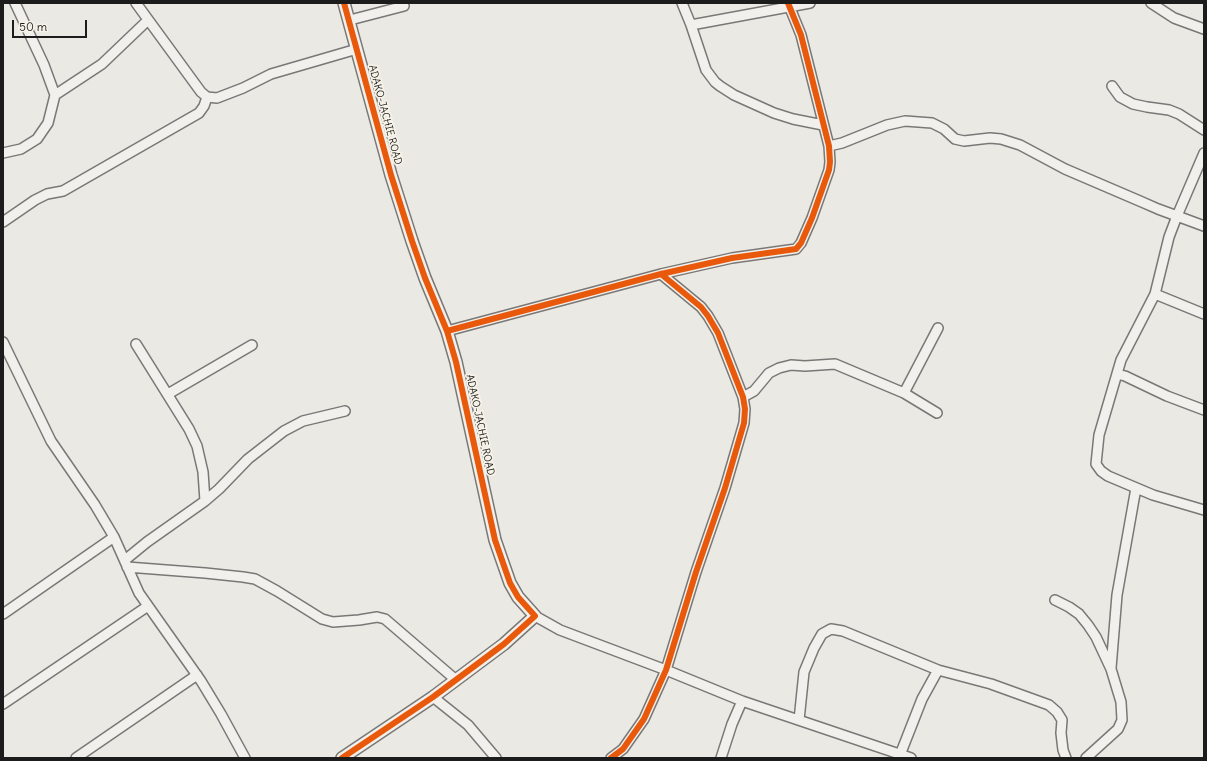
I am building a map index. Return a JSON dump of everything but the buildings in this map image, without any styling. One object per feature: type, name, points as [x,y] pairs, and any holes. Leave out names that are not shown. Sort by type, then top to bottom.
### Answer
[{"type":"street","points":[[3,153],[21,150],[37,139],[48,123],[55,95],[44,65],[15,3]]},
{"type":"street","points":[[136,3],[201,92],[207,97],[217,98],[243,88],[271,74],[357,49]]},
{"type":"street","name":"ADAKO-JACHIE ROAD","points":[[344,3],[350,20],[393,182],[425,278],[447,331],[458,369],[495,540],[510,583],[518,597],[535,616]]},
{"type":"street","points":[[682,3],[692,25],[706,70],[715,82],[734,95],[774,114],[823,125]]},
{"type":"street","points":[[692,25],[723,20],[789,5],[810,3]]},
{"type":"street","points":[[1153,3],[1174,18],[1204,28]]},
{"type":"street","points":[[447,331],[661,274],[732,258],[796,249],[801,243],[812,218],[829,170],[830,162],[829,146],[801,35],[789,5]]},
{"type":"street","points":[[350,20],[404,6]]},
{"type":"street","points":[[55,95],[102,64],[148,20]]},
{"type":"street","points":[[1112,86],[1120,97],[1133,104],[1169,110],[1179,114],[1204,130]]},
{"type":"street","points":[[3,222],[35,200],[47,194],[63,190],[199,113],[207,97]]},
{"type":"street","points":[[829,146],[842,143],[887,125],[905,121],[932,123],[944,129],[955,139],[964,141],[990,138],[1001,139],[1020,145],[1065,169],[1158,210],[1204,226]]},
{"type":"street","points":[[1204,153],[1169,238],[1155,294],[1121,360],[1099,435],[1096,464],[1101,471],[1108,476],[1136,488],[1153,495],[1204,510]]},
{"type":"street","points":[[611,758],[623,748],[644,719],[666,670],[696,572],[725,488],[742,430],[745,409],[743,397],[718,333],[708,316],[701,306],[661,274]]},
{"type":"street","points":[[1155,294],[1204,314]]},
{"type":"street","points":[[904,393],[938,328]]},
{"type":"street","points":[[3,342],[51,441],[95,505],[114,537],[139,593],[197,675],[221,714],[245,758]]},
{"type":"street","points":[[136,344],[189,428],[197,446],[203,472],[205,501]]},
{"type":"street","points":[[168,394],[252,345]]},
{"type":"street","points":[[743,397],[754,391],[769,373],[779,368],[791,365],[805,366],[835,364],[904,393],[938,413]]},
{"type":"street","points":[[1117,374],[1125,376],[1167,396],[1204,410]]},
{"type":"street","points":[[126,564],[147,542],[205,501],[248,459],[284,431],[304,421],[346,411]]},
{"type":"street","points":[[1111,669],[1117,595],[1136,488]]},
{"type":"street","points":[[3,614],[114,537]]},
{"type":"street","points":[[126,564],[243,577],[255,580],[277,591],[322,619],[332,622],[377,617],[385,619],[456,680]]},
{"type":"street","points":[[1055,600],[1079,614],[1096,638],[1111,669],[1121,702],[1122,720],[1118,730],[1086,758]]},
{"type":"street","points":[[3,704],[148,606]]},
{"type":"street","points":[[342,758],[434,697],[504,644],[535,616],[560,630],[666,670],[742,701],[800,720],[895,755],[911,758]]},
{"type":"street","points":[[800,720],[804,672],[822,634],[831,629],[843,631],[866,639],[938,670],[991,684],[1049,705],[1057,712],[1062,720],[1061,733],[1063,750],[1066,758]]},
{"type":"street","points":[[895,755],[938,670]]},
{"type":"street","points":[[76,758],[197,675]]},
{"type":"street","points":[[434,697],[468,725],[496,758]]},
{"type":"street","points":[[721,758],[732,724],[742,701]]},
{"type":"cycle path","points":[[342,758],[433,697],[504,644],[535,616],[518,597],[510,583],[495,540],[456,362],[447,331],[425,278],[412,241],[391,175],[344,3]]},
{"type":"cycle path","points":[[447,331],[661,274],[732,258],[796,249],[801,243],[812,218],[829,170],[830,162],[829,146],[801,35],[788,3]]},
{"type":"cycle path","points":[[611,758],[623,749],[644,719],[666,670],[696,572],[725,488],[744,423],[745,409],[743,397],[718,333],[701,307],[661,274]]}]
